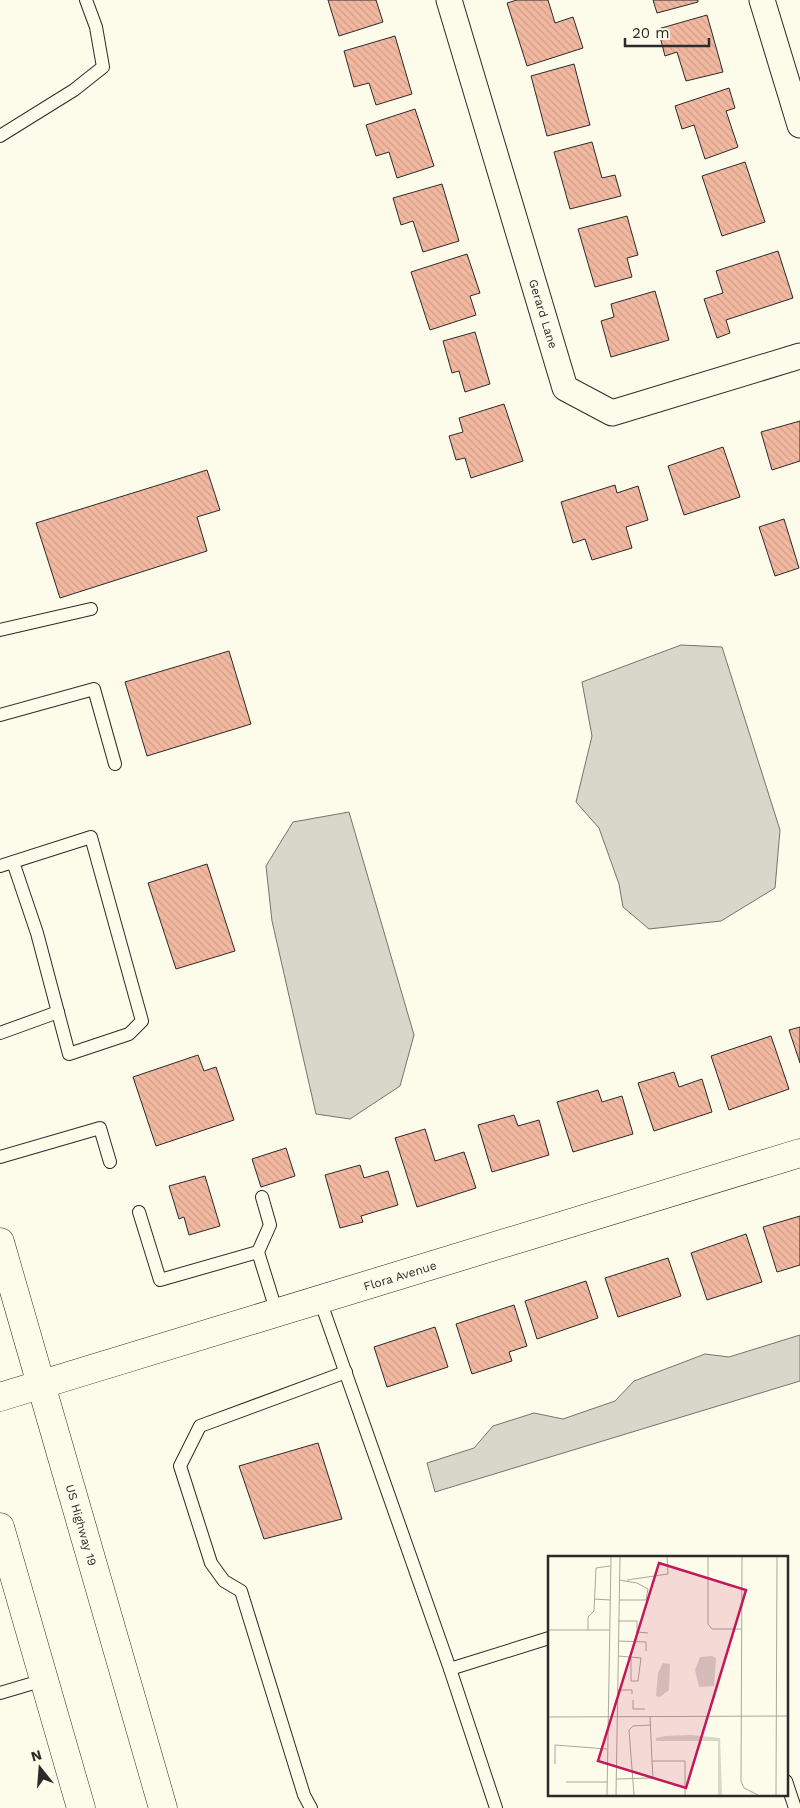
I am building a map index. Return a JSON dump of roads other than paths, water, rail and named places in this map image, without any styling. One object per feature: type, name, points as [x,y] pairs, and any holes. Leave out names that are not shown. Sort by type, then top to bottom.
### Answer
[{"type":"main road","name":"Flora Avenue","points":[[0,1398],[800,1153]]},
{"type":"main road","name":"US Highway 19","points":[[0,1242],[163,1808]]},
{"type":"main road","points":[[0,1527],[81,1808]]},
{"type":"street","name":"Gerard Lane","points":[[449,0],[565,388],[612,413],[800,356]]},
{"type":"street","points":[[762,0],[800,125]]},
{"type":"lane","points":[[0,136],[74,90],[103,68],[96,27],[86,0]]},
{"type":"lane","points":[[0,630],[90,609]]},
{"type":"lane","points":[[0,715],[94,689],[115,764]]},
{"type":"lane","points":[[0,866],[91,837],[142,1022],[129,1034],[69,1054],[36,933],[13,862]]},
{"type":"lane","points":[[0,1032],[58,1012]]},
{"type":"lane","points":[[0,1157],[100,1128],[110,1162]]},
{"type":"lane","points":[[262,1197],[270,1225],[258,1252],[277,1313]]},
{"type":"lane","points":[[139,1212],[160,1280],[258,1252]]},
{"type":"lane","points":[[320,1300],[450,1669],[496,1808]]},
{"type":"lane","points":[[311,1808],[304,1796],[241,1591],[224,1581],[211,1563],[180,1466],[200,1426],[346,1372]]},
{"type":"lane","points":[[450,1669],[548,1638]]},
{"type":"lane","points":[[0,1693],[44,1680]]},
{"type":"lane","points":[[788,1787],[795,1808]]}]
